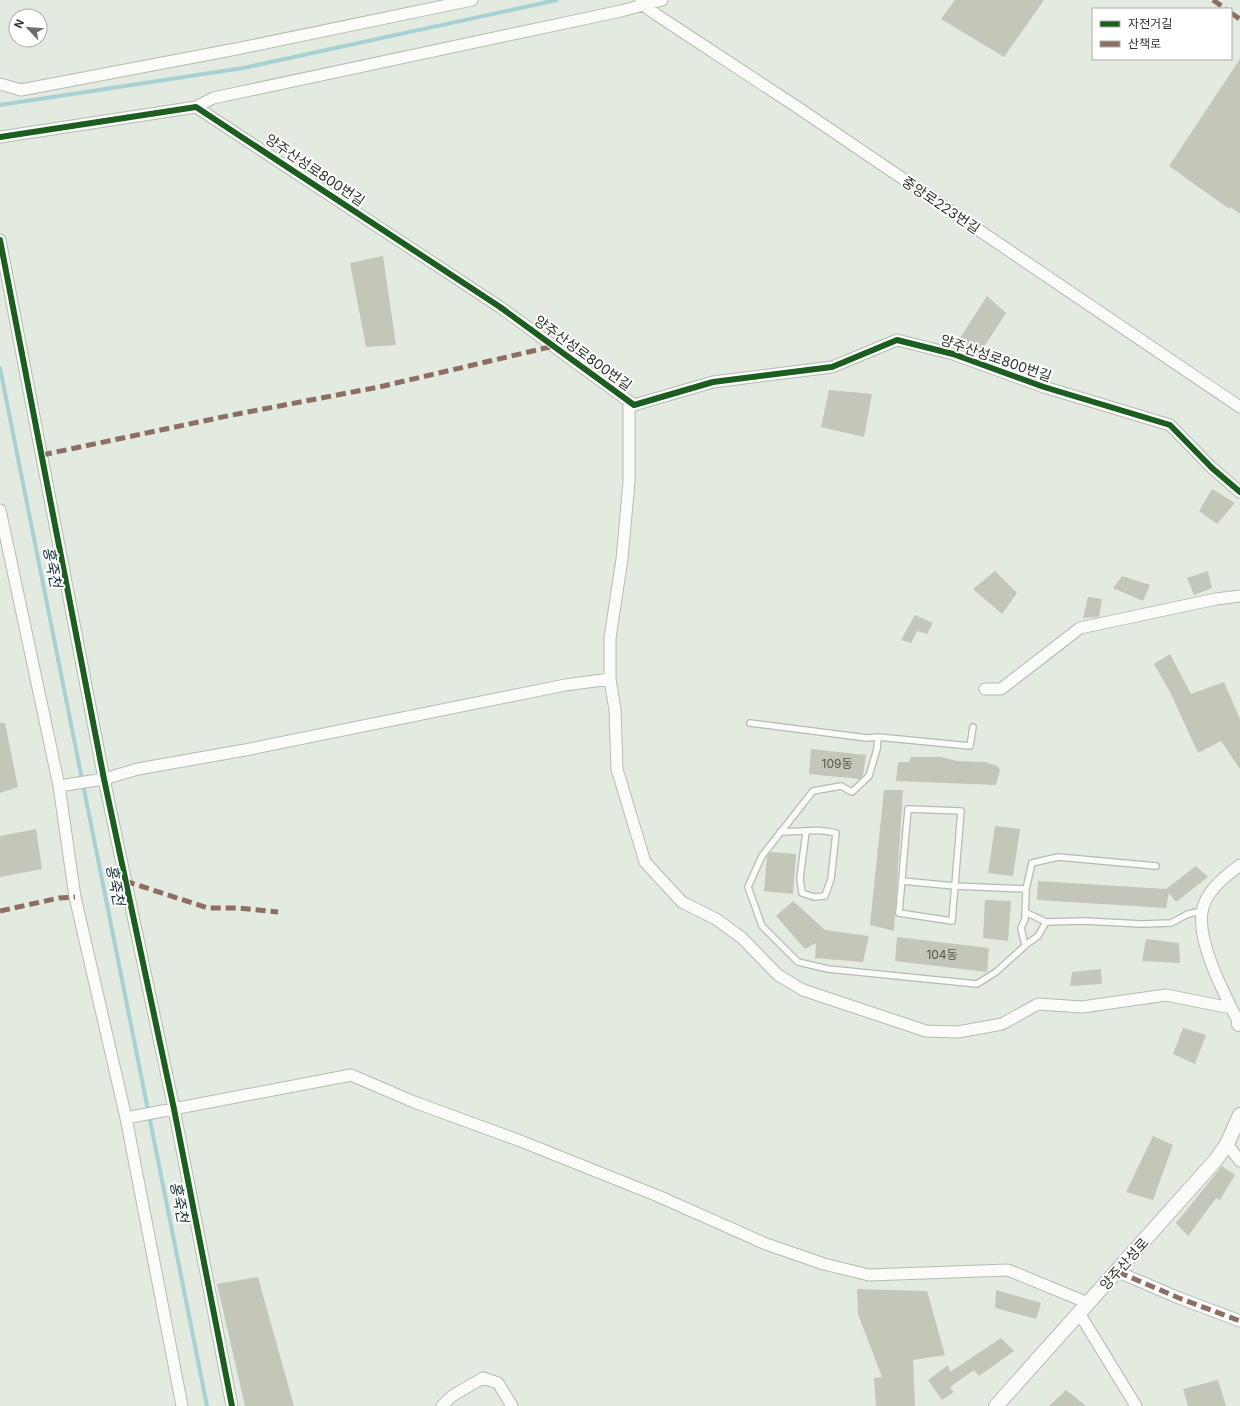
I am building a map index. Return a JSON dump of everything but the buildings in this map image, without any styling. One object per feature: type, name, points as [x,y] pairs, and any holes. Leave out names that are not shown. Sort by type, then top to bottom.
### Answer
[{"type":"street","points":[[0,84],[21,90],[236,49],[472,0]]},
{"type":"street","points":[[0,137],[196,107],[213,98],[621,11],[642,2],[662,0]]},
{"type":"street","name":"중앙로223번길","points":[[642,2],[1240,407]]},
{"type":"street","name":"양주산성로800번길","points":[[196,107],[500,307],[634,405],[713,382],[832,367],[897,340],[953,354],[1044,387],[1170,425],[1212,468],[1240,492]]},
{"type":"street","points":[[0,240],[104,779],[174,1109],[232,1406]]},
{"type":"street","points":[[629,401],[629,482],[622,559],[610,638],[610,679],[615,710],[617,769],[645,862],[682,902],[722,924],[742,938],[778,975],[803,990],[926,1031],[958,1032],[1002,1024],[1038,1004],[1082,1007],[1166,994],[1231,1008]]},
{"type":"street","points":[[0,510],[59,786],[75,897],[126,1118],[182,1406]]},
{"type":"street","points":[[985,689],[1001,689],[1080,628],[1240,596]]},
{"type":"street","points":[[59,786],[104,779],[138,769],[268,745],[565,685],[610,679]]},
{"type":"street","points":[[1240,866],[1217,884],[1209,894],[1202,912],[1202,926],[1206,948],[1216,975],[1240,1024]]},
{"type":"street","points":[[126,1118],[351,1075],[414,1102],[518,1140],[658,1196],[766,1244],[824,1264],[869,1275],[1008,1270],[1083,1308],[1136,1406]]},
{"type":"street","name":"양주산성로","points":[[996,1406],[1083,1308],[1118,1272],[1215,1161],[1227,1144],[1240,1115]]},
{"type":"street","points":[[1227,1144],[1240,1161]]},
{"type":"street","points":[[1118,1272],[1179,1298],[1240,1321]]},
{"type":"street","points":[[442,1406],[452,1396],[483,1378],[498,1383],[512,1406]]},
{"type":"lane","points":[[750,724],[867,738],[878,737],[970,746],[973,726]]},
{"type":"lane","points":[[878,737],[877,749],[869,776],[852,792],[841,786],[813,792],[762,856],[748,887],[762,926],[798,962],[828,969],[977,984],[996,972],[1025,945],[1038,936],[1046,922]]},
{"type":"lane","points":[[908,809],[961,812],[954,886],[952,921],[899,913],[908,809]]},
{"type":"lane","points":[[780,832],[806,832],[821,829],[836,833],[831,879],[825,896],[814,897],[802,893],[800,878],[806,832]]},
{"type":"lane","points":[[1025,945],[1021,928],[1025,912],[1026,889],[1032,863],[1058,857],[1156,866]]},
{"type":"lane","points":[[902,881],[954,886],[1026,889]]},
{"type":"lane","points":[[1025,912],[1046,922],[1084,921],[1142,924],[1171,923],[1188,914],[1202,912]]},
{"type":"waterway","points":[[0,105],[243,68],[557,0]]},
{"type":"waterway","name":"홍죽천","points":[[0,368],[207,1406]]},
{"type":"marked path","points":[[1213,0],[1225,8]]},
{"type":"marked path","points":[[1232,14],[1240,19]]},
{"type":"marked path","points":[[42,455],[232,415],[379,387],[554,346]]},
{"type":"marked path","points":[[125,881],[208,908],[238,908],[278,912]]},
{"type":"marked path","points":[[0,911],[59,898],[75,897]]},
{"type":"marked path","points":[[1118,1272],[1179,1298],[1240,1321]]},
{"type":"cycle path","points":[[0,137],[196,107],[500,307],[634,405],[713,382],[832,367],[897,340],[953,354],[1044,387],[1170,425],[1212,468],[1240,492]]},
{"type":"cycle path","points":[[0,240],[104,779],[174,1109],[232,1406]]}]
